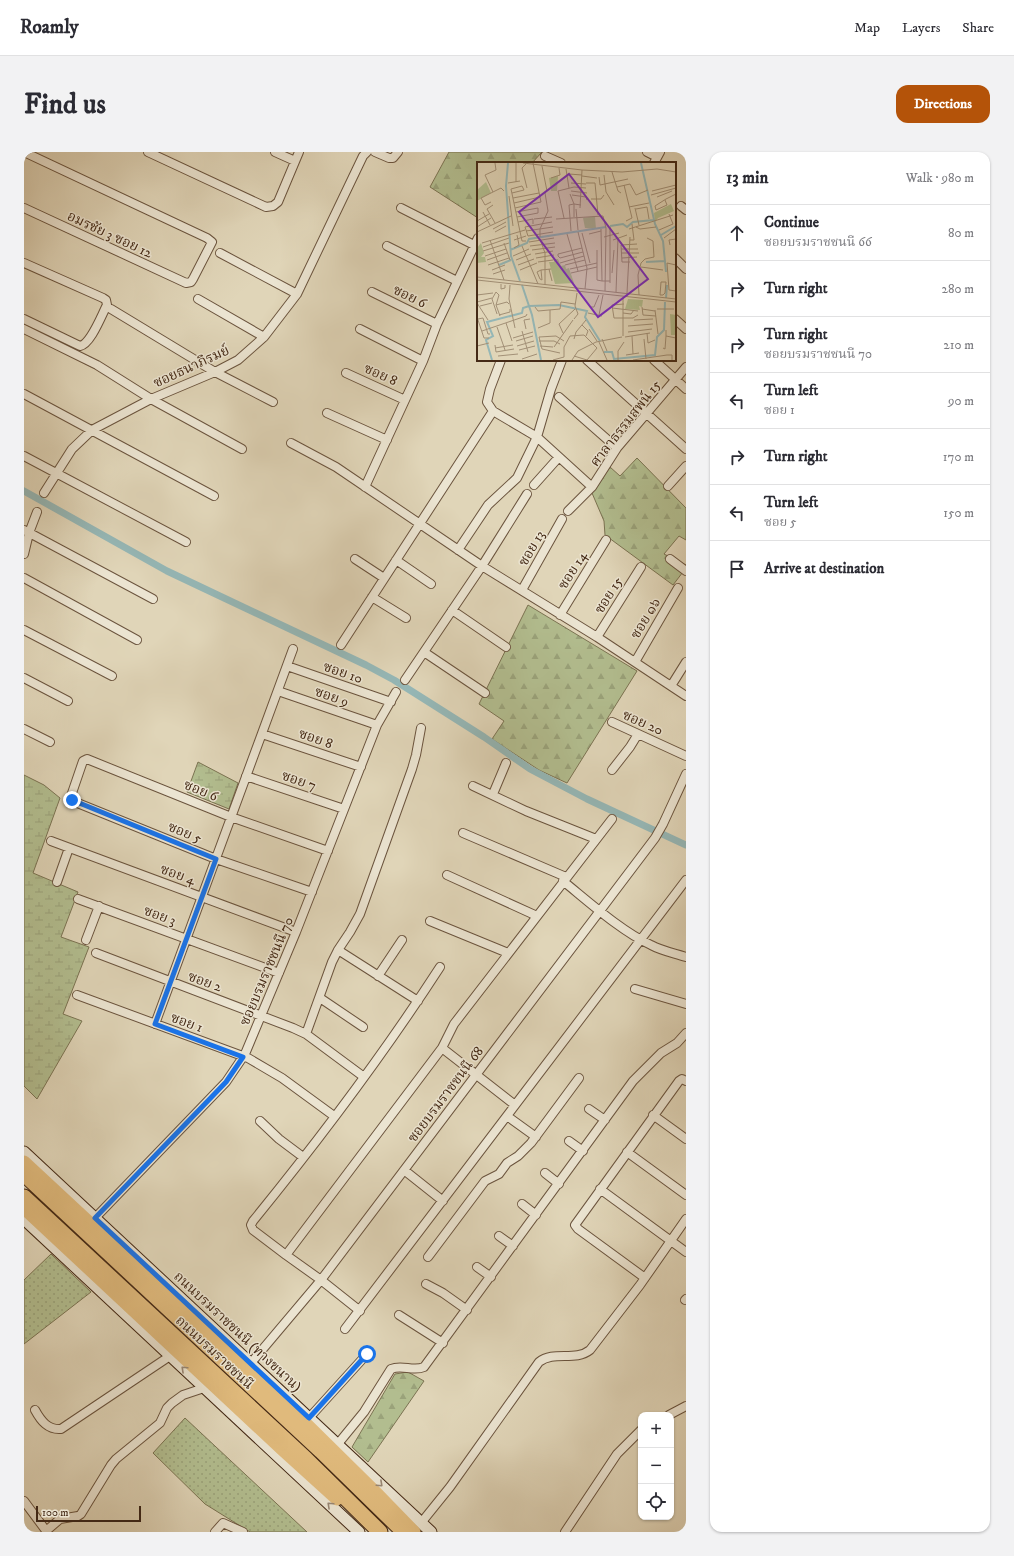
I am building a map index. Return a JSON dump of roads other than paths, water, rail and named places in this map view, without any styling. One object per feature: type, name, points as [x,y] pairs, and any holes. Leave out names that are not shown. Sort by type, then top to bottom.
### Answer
[{"type":"highway","name":"ถนนบรมราชชนนี","points":[[24,1174],[315,1446],[404,1532]]},
{"type":"highway","name":"ถนนบรมราชชนนี","points":[[24,1197],[294,1449],[380,1532]]},
{"type":"main road","name":"ถนนบรมราชชนนี (ทางขนาน)","points":[[24,1152],[309,1418],[418,1527],[431,1532]]},
{"type":"main road","points":[[24,1162],[313,1431],[377,1494],[418,1527]]},
{"type":"main road","points":[[24,1208],[304,1469],[377,1532]]},
{"type":"main road","points":[[24,1219],[359,1532]]},
{"type":"street","name":"อมรชัย 3 ซอย 12","points":[[24,152],[211,240],[212,246],[193,280],[186,283],[24,208]]},
{"type":"street","points":[[148,152],[266,207],[273,206],[278,202],[300,152]]},
{"type":"street","points":[[275,152],[295,161]]},
{"type":"street","name":"ซอยธนาภิรมย์","points":[[44,493],[72,449],[92,430],[151,399],[215,372],[238,360],[264,337],[297,294],[363,156],[367,152]]},
{"type":"street","points":[[377,153],[393,158],[398,152]]},
{"type":"street","points":[[647,152],[657,157]]},
{"type":"street","points":[[545,156],[559,162]]},
{"type":"street","points":[[365,487],[423,361],[437,324],[476,241],[401,208]]},
{"type":"street","points":[[387,246],[458,281]]},
{"type":"street","points":[[220,253],[297,294]]},
{"type":"street","points":[[676,259],[686,269]]},
{"type":"street","points":[[24,263],[103,298],[106,300],[107,305],[89,340],[84,345],[80,346],[24,319]]},
{"type":"street","name":"ซอย 6","points":[[372,292],[437,324]]},
{"type":"street","points":[[198,299],[264,337]]},
{"type":"street","points":[[111,309],[215,372],[273,402]]},
{"type":"street","points":[[676,321],[686,329]]},
{"type":"street","points":[[24,329],[97,365],[151,399],[242,449]]},
{"type":"street","points":[[360,329],[423,361]]},
{"type":"street","points":[[501,361],[490,389],[487,402],[493,411],[538,436],[592,488]]},
{"type":"street","points":[[458,550],[488,505],[517,478],[538,436],[551,390],[562,361]]},
{"type":"street","points":[[588,361],[686,449]]},
{"type":"street","points":[[655,361],[686,389]]},
{"type":"street","name":"ศาลาธรรมสพน์ 15","points":[[568,511],[592,488],[617,448],[686,367]]},
{"type":"street","name":"ซอย 8","points":[[346,373],[405,400]]},
{"type":"street","points":[[24,394],[214,496]]},
{"type":"street","points":[[559,397],[617,448]]},
{"type":"street","points":[[342,645],[372,596],[493,411]]},
{"type":"street","points":[[327,413],[386,440]]},
{"type":"street","points":[[291,443],[336,467],[482,566],[597,637],[686,696]]},
{"type":"street","points":[[24,456],[186,542]]},
{"type":"street","points":[[534,485],[559,457]]},
{"type":"street","points":[[668,486],[686,466]]},
{"type":"street","points":[[406,680],[482,566],[527,494]]},
{"type":"street","points":[[24,554],[27,531],[37,512]]},
{"type":"street","name":"ซอย 13","points":[[522,590],[562,519]]},
{"type":"street","points":[[27,531],[154,599]]},
{"type":"street","name":"ซอย 14","points":[[560,614],[606,540]]},
{"type":"street","points":[[355,559],[384,578]]},
{"type":"street","points":[[670,559],[686,571]]},
{"type":"street","points":[[396,560],[431,584]]},
{"type":"street","name":"ซอย 15","points":[[597,637],[641,567]]},
{"type":"street","points":[[24,578],[137,640]]},
{"type":"street","name":"ซอย ๑๖","points":[[634,662],[678,588]]},
{"type":"street","points":[[372,596],[406,618]]},
{"type":"street","points":[[452,610],[506,647]]},
{"type":"street","points":[[24,630],[112,676]]},
{"type":"street","points":[[155,1024],[293,649]]},
{"type":"street","points":[[424,652],[485,693]]},
{"type":"street","points":[[671,686],[686,662]]},
{"type":"street","name":"ซอย 10","points":[[287,666],[391,702]]},
{"type":"street","points":[[24,678],[68,700]]},
{"type":"street","name":"ซอย 9","points":[[278,691],[377,725]]},
{"type":"street","name":"ซอยบรมราชชนนี 70","points":[[95,1218],[226,1082],[243,1057],[296,932],[377,725],[396,692]]},
{"type":"street","name":"ซอย 20","points":[[612,722],[686,756]]},
{"type":"street","points":[[306,1034],[332,962],[360,914],[412,769],[421,728]]},
{"type":"street","points":[[24,729],[50,742]]},
{"type":"street","name":"ซอย 8","points":[[262,734],[361,767]]},
{"type":"street","points":[[612,770],[638,734]]},
{"type":"street","name":"ซอย 6","points":[[77,779],[84,760],[88,759],[232,817],[328,851]]},
{"type":"street","points":[[492,794],[506,763]]},
{"type":"street","name":"ซอยบรมราชชนนี 68","points":[[251,1363],[321,1280],[655,838],[686,774]]},
{"type":"street","name":"ซอย 7","points":[[246,776],[344,809]]},
{"type":"street","name":"ซอย 5","points":[[77,779],[71,796],[75,802],[216,859],[312,892]]},
{"type":"street","points":[[474,786],[526,811],[596,839]]},
{"type":"street","points":[[286,1255],[442,1048],[454,1024],[612,819]]},
{"type":"street","points":[[462,833],[565,879],[600,911],[641,940],[662,950],[686,957]]},
{"type":"street","name":"ซอย 4","points":[[51,841],[296,932]]},
{"type":"street","points":[[57,882],[69,848]]},
{"type":"street","points":[[447,875],[537,916]]},
{"type":"street","points":[[345,1329],[686,880]]},
{"type":"street","name":"ซอย 3","points":[[78,899],[279,973]]},
{"type":"street","points":[[86,940],[99,906]]},
{"type":"street","points":[[430,921],[508,953]]},
{"type":"street","points":[[378,976],[402,940]]},
{"type":"street","points":[[338,950],[418,1001]]},
{"type":"street","name":"ซอย 2","points":[[96,954],[261,1015],[306,1034],[364,1077]]},
{"type":"street","points":[[360,1311],[253,1230],[251,1225],[364,1077],[418,1001],[440,967]]},
{"type":"street","points":[[635,989],[686,1004]]},
{"type":"street","name":"ซอย 1","points":[[77,994],[243,1057],[282,1078],[334,1116]]},
{"type":"street","points":[[320,998],[363,1027]]},
{"type":"street","points":[[337,1445],[364,1412],[391,1369],[396,1367],[419,1369],[424,1367],[633,1081],[661,1053],[677,1043],[686,1033]]},
{"type":"street","points":[[442,1048],[515,1105]]},
{"type":"street","points":[[428,1257],[484,1181],[499,1174],[507,1163],[518,1156],[536,1137],[579,1078]]},
{"type":"street","points":[[645,1278],[578,1229],[575,1225],[679,1081],[682,1079],[686,1081]]},
{"type":"street","points":[[589,1109],[605,1120]]},
{"type":"street","points":[[653,1115],[686,1139]]},
{"type":"street","points":[[507,1116],[536,1137]]},
{"type":"street","points":[[260,1122],[303,1157]]},
{"type":"street","points":[[569,1141],[583,1150]]},
{"type":"street","points":[[627,1152],[686,1195]]},
{"type":"street","points":[[404,1170],[442,1200]]},
{"type":"street","points":[[545,1173],[559,1184]]},
{"type":"street","points":[[600,1189],[686,1252]]},
{"type":"street","points":[[522,1204],[536,1215]]},
{"type":"street","points":[[418,1527],[450,1487],[539,1362],[549,1356],[580,1356],[590,1350],[645,1278],[686,1219]]},
{"type":"street","points":[[499,1236],[513,1246]]},
{"type":"street","points":[[477,1267],[491,1277]]},
{"type":"street","points":[[426,1284],[443,1293],[467,1310]]},
{"type":"street","points":[[399,1315],[443,1343]]},
{"type":"street","points":[[309,1418],[367,1354]]},
{"type":"street","points":[[35,1410],[41,1421],[55,1430],[61,1429],[68,1426],[170,1356]]},
{"type":"street","points":[[24,1502],[47,1531],[60,1520],[82,1514],[116,1459],[160,1423],[167,1408],[172,1403],[183,1395],[204,1388]]},
{"type":"street","points":[[674,1412],[686,1406]]},
{"type":"street","points":[[565,1532],[617,1454],[638,1433]]},
{"type":"street","points":[[215,1532],[223,1523],[242,1532]]},
{"type":"waterway","points":[[24,491],[167,571],[366,665],[394,680],[484,737],[530,769],[587,799],[686,845]]}]
